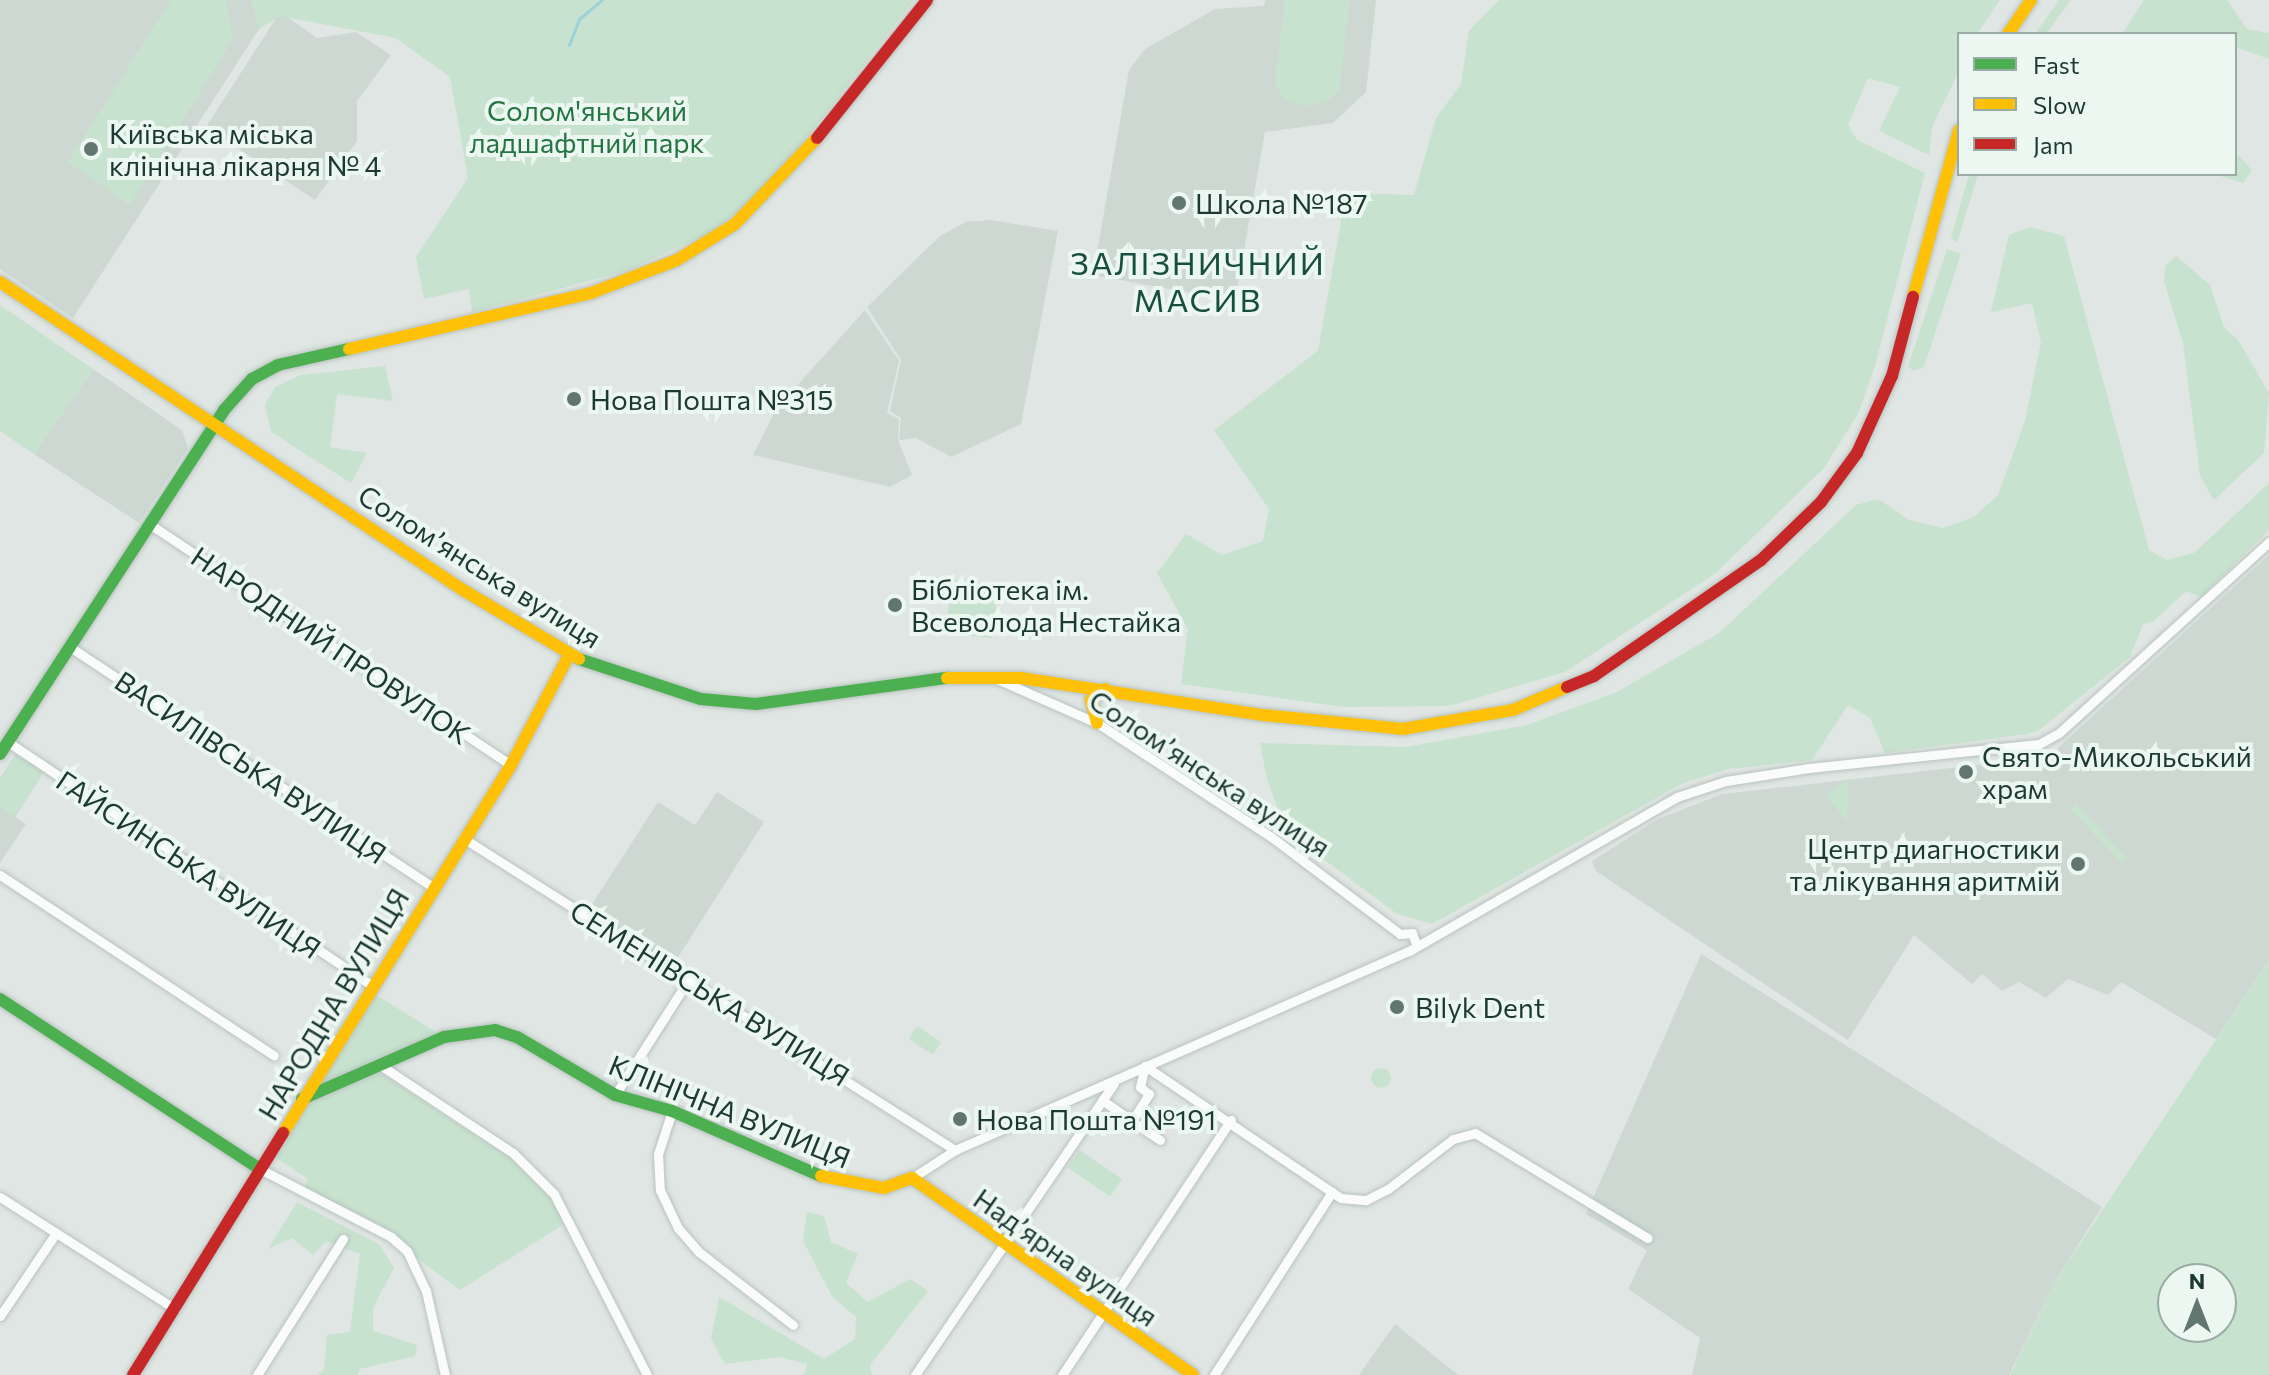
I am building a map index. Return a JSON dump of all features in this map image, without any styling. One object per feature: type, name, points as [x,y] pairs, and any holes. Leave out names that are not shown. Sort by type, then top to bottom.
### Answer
[{"type":"street","points":[[0,754],[215,426],[252,379],[277,365],[591,293],[670,264],[703,246],[792,170],[927,0]]},
{"type":"street","points":[[2009,32],[2031,0]]},
{"type":"street","points":[[992,677],[1105,689],[1353,727],[1415,728],[1471,720],[1539,701],[1632,652],[1761,560],[1821,502],[1857,453],[1892,376],[1957,137]]},
{"type":"street","name":"Соломʼянська вулиця","points":[[0,282],[215,426],[569,655],[685,695],[756,704],[807,701],[944,678],[992,677],[1097,723],[1270,836],[1400,934],[1412,933],[1416,944]]},
{"type":"street","name":"НАРОДНИЙ ПРОВУЛОК","points":[[151,525],[511,765]]},
{"type":"street","name":"КЛІНІЧНА ВУЛИЦЯ","points":[[302,1099],[444,1037],[495,1030],[517,1037],[615,1095],[672,1111],[837,1183],[884,1188],[912,1178],[955,1150],[1402,951],[1492,906],[1677,797],[1726,781],[2039,744],[2059,733],[2269,542]]},
{"type":"street","name":"ВАСИЛІВСЬКА ВУЛИЦЯ","points":[[70,647],[432,887]]},
{"type":"street","name":"НАРОДНА ВУЛИЦЯ","points":[[133,1375],[371,985],[511,765],[569,655]]},
{"type":"street","points":[[1097,723],[1091,715],[1091,700],[1105,689]]},
{"type":"street","name":"ГАЙСИНСЬКА ВУЛИЦЯ","points":[[8,742],[371,985]]},
{"type":"street","name":"СЕМЕНІВСЬКА ВУЛИЦЯ","points":[[463,838],[955,1150]]},
{"type":"street","points":[[0,875],[274,1056]]},
{"type":"street","points":[[1400,934],[1396,943],[1402,951]]},
{"type":"street","points":[[615,1095],[689,979]]},
{"type":"street","points":[[0,999],[260,1169],[391,1237],[407,1251],[423,1280],[445,1375]]},
{"type":"street","points":[[380,1065],[513,1153],[554,1194],[647,1375]]},
{"type":"street","points":[[1132,1121],[1149,1094],[1140,1087],[1145,1066],[1231,1120],[1332,1192],[1366,1200],[1394,1185],[1453,1139],[1475,1133],[1648,1238]]},
{"type":"street","points":[[915,1375],[1116,1080]]},
{"type":"street","points":[[1102,1100],[1160,1140]]},
{"type":"street","points":[[672,1111],[658,1154],[660,1190],[678,1228],[699,1252],[793,1325]]},
{"type":"street","points":[[1062,1375],[1231,1120]]},
{"type":"street","name":"Надʼярна вулиця","points":[[912,1178],[1193,1375]]},
{"type":"street","points":[[1214,1375],[1332,1192]]},
{"type":"street","points":[[0,1197],[175,1309]]},
{"type":"street","points":[[0,1316],[56,1233]]},
{"type":"street","points":[[257,1375],[343,1239]]},
{"type":"shaded area","name":"Київська міська клінічна лікарня № 4","points":[[0,0],[252,0],[259,29],[73,318],[0,269]]},
{"type":"shaded area","name":"Школа №187","points":[[1265,0],[1376,0],[1366,92],[1333,123],[1265,132],[1235,301],[1093,275],[1129,70],[1145,49],[1215,9],[1264,6]]},
{"type":"shaded area","points":[[280,12],[317,38],[356,32],[391,55],[357,101],[357,141],[315,200],[206,127]]},
{"type":"shaded area","points":[[990,220],[1058,231],[1021,424],[951,457],[916,438],[899,440],[901,418],[890,411],[901,360],[867,307],[940,236],[966,222]]},
{"type":"shaded area","points":[[865,310],[899,361],[887,413],[899,419],[898,440],[912,475],[890,487],[753,455],[776,409]]},
{"type":"shaded area","points":[[93,369],[182,430],[188,448],[139,523],[34,454]]},
{"type":"shaded area","points":[[2269,555],[2269,960],[2216,1039],[2121,982],[2108,995],[2068,979],[2046,998],[2019,982],[2002,991],[1982,974],[1972,984],[1914,935],[1848,1040],[1596,871],[1592,861],[1658,819],[1722,794],[2048,757]]},
{"type":"shaded area","points":[[17,752],[45,770],[15,817],[26,824],[0,863],[0,778]]},
{"type":"shaded area","points":[[717,792],[764,822],[672,967],[587,912],[658,802],[695,825]]},
{"type":"shaded area","points":[[1701,954],[2102,1207],[2054,1283],[2009,1375],[1692,1375],[1700,1338],[1628,1289],[1647,1250],[1586,1214]]},
{"type":"shaded area","points":[[1395,1324],[1458,1375],[1359,1375]]},
{"type":"green space","points":[[171,0],[226,0],[233,39],[130,205],[68,162]]},
{"type":"green space","name":"Солом'янський ладшафтний парк","points":[[252,0],[914,0],[796,151],[748,204],[710,233],[626,271],[472,312],[469,289],[424,299],[416,257],[468,178],[450,77],[396,38],[280,16],[259,29]]},
{"type":"green space","points":[[1285,0],[1350,0],[1339,91],[1325,102],[1304,106],[1283,98],[1275,83]]},
{"type":"green space","points":[[1499,0],[2000,0],[1978,32],[1957,32],[1957,75],[1932,127],[1929,155],[1879,131],[1900,87],[1868,78],[1848,125],[1857,140],[1925,173],[1875,366],[1858,414],[1824,468],[1716,573],[1565,672],[1449,706],[1343,707],[1181,684],[1188,629],[1157,573],[1186,534],[1222,555],[1263,541],[1269,509],[1214,430],[1318,351],[1346,193],[1414,195],[1436,118],[1461,84],[1469,31]]},
{"type":"green space","points":[[2059,0],[2071,0],[2047,32],[2036,32]]},
{"type":"green space","points":[[2144,0],[2227,0],[2247,29],[2269,33],[2269,59],[2237,48],[2237,32],[2123,32]]},
{"type":"green space","points":[[2237,154],[2252,170],[2243,183],[2220,176],[2237,176]]},
{"type":"green space","points":[[1968,176],[1977,176],[1957,243],[1951,237]]},
{"type":"green space","points":[[2029,227],[2064,236],[2149,550],[2167,560],[2194,553],[2269,483],[2269,530],[2201,597],[2186,591],[2153,622],[2143,624],[2130,657],[2038,731],[2027,734],[1885,753],[1870,718],[1848,705],[1812,760],[1728,769],[1681,784],[1432,924],[1397,914],[1286,831],[1267,779],[1260,743],[1406,747],[1527,725],[1617,692],[1719,633],[1856,505],[1878,499],[1909,520],[1943,528],[1974,517],[1998,495],[2025,421],[2041,342],[2032,303],[1991,312],[2009,235]]},
{"type":"green space","points":[[1947,249],[1961,254],[1924,367],[1914,371],[1908,367]]},
{"type":"green space","points":[[2176,256],[2210,285],[2224,327],[2238,340],[2269,393],[2264,453],[2214,500],[2200,476],[2183,343],[2164,281],[2165,266]]},
{"type":"green space","points":[[0,305],[93,369],[34,454],[0,431]]},
{"type":"green space","points":[[385,366],[393,401],[337,394],[330,447],[367,453],[351,483],[271,432],[265,405],[275,387],[301,375]]},
{"type":"green space","points":[[952,579],[999,585],[992,638],[945,633]]},
{"type":"green space","points":[[17,753],[44,771],[14,817],[0,807],[0,779]]},
{"type":"green space","points":[[1848,780],[1847,822],[1825,794]]},
{"type":"green space","points":[[2076,804],[2128,858],[2122,864],[2070,810]]},
{"type":"green space","points":[[2269,960],[2269,1375],[2010,1375],[2054,1283]]},
{"type":"green space","points":[[368,990],[444,1037],[302,1099]]},
{"type":"green space","points":[[917,1026],[941,1042],[933,1055],[909,1038]]},
{"type":"green space","points":[[1381,1068],[1388,1071],[1391,1078],[1388,1085],[1381,1088],[1374,1085],[1371,1078],[1374,1071]]},
{"type":"green space","points":[[380,1073],[510,1158],[551,1199],[564,1224],[460,1290],[407,1251],[303,1191],[308,1179],[276,1158],[308,1104]]},
{"type":"green space","points":[[1079,1150],[1122,1179],[1110,1196],[1067,1167]]},
{"type":"green space","points":[[297,1202],[379,1244],[394,1268],[373,1308],[373,1331],[417,1345],[415,1356],[360,1369],[358,1375],[318,1375],[324,1369],[327,1335],[350,1332],[360,1254],[326,1241],[313,1255],[292,1238],[268,1249]]},
{"type":"green space","points":[[807,1212],[824,1216],[831,1242],[858,1254],[846,1283],[868,1302],[910,1279],[928,1291],[870,1365],[872,1375],[804,1375],[807,1364],[780,1357],[725,1364],[711,1339],[719,1297],[824,1359],[855,1339],[856,1317],[832,1296],[803,1241]]},
{"type":"waterway","points":[[569,45],[579,19],[602,0]]},
{"type":"traffic: fast","points":[[0,754],[224,410],[252,379],[278,365],[349,349]]},
{"type":"traffic: fast","points":[[579,659],[701,699],[756,704],[947,678]]},
{"type":"traffic: fast","points":[[0,999],[260,1169]]},
{"type":"traffic: fast","points":[[302,1099],[444,1037],[495,1030],[517,1037],[615,1095],[672,1111],[821,1176]]},
{"type":"traffic: slow","points":[[2009,32],[2031,0]]},
{"type":"traffic: slow","points":[[1913,297],[1957,137]]},
{"type":"traffic: slow","points":[[349,349],[591,293],[677,260],[735,224],[817,138]]},
{"type":"traffic: slow","points":[[0,282],[463,590],[579,659]]},
{"type":"traffic: slow","points":[[283,1133],[511,765],[569,655]]},
{"type":"traffic: slow","points":[[947,678],[1021,678],[1263,715],[1403,729],[1513,710],[1567,687]]},
{"type":"traffic: slow","points":[[1097,723],[1091,700],[1105,689]]},
{"type":"traffic: slow","points":[[821,1176],[884,1188],[912,1178],[1193,1375]]},
{"type":"traffic: jam","points":[[817,138],[927,0]]},
{"type":"traffic: jam","points":[[1567,687],[1594,676],[1761,560],[1821,502],[1857,453],[1892,376],[1913,297]]},
{"type":"traffic: jam","points":[[133,1375],[283,1133]]},
{"type":"place","name":"Київська міська клінічна лікарня № 4","points":[[91,149]]},
{"type":"place","name":"Школа №187","points":[[1179,203]]},
{"type":"place","name":"Нова Пошта №315","points":[[574,399]]},
{"type":"place","name":"Бібліотека ім. Всеволода Нестайка","points":[[895,605]]},
{"type":"place","name":"Свято-Микольський храм","points":[[1966,772]]},
{"type":"place","name":"Центр диагностики та лікування аритмій","points":[[2078,864]]},
{"type":"place","name":"Bilyk Dent","points":[[1397,1007]]},
{"type":"place","name":"Нова Пошта №191","points":[[960,1119]]},
{"type":"district","name":"ЗАЛІЗНИЧНИЙ МАСИВ","points":[[1198,282]]}]
